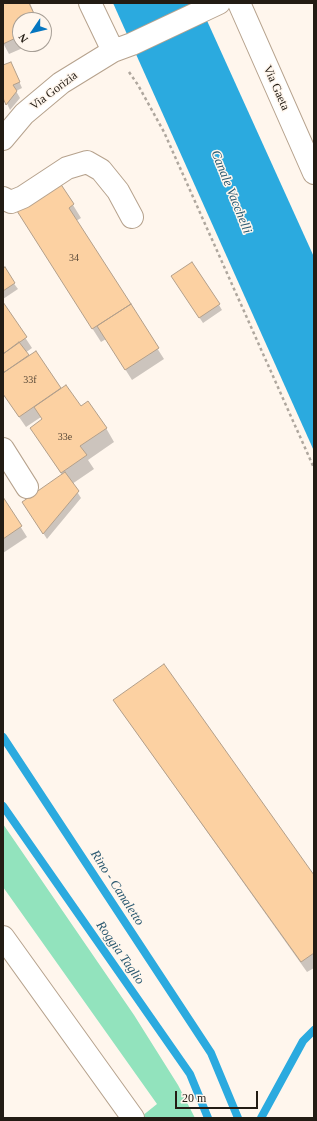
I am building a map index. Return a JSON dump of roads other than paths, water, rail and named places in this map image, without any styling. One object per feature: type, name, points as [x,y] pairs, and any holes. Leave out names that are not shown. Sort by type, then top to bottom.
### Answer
[{"type":"street","points":[[90,3],[122,47]]},
{"type":"street","name":"Via Gaeta","points":[[239,3],[314,173]]},
{"type":"street","name":"Via Gorizia","points":[[3,139],[24,114],[61,83],[122,47],[211,7]]},
{"type":"street","points":[[3,198],[11,202],[23,197],[67,168],[87,162],[101,170],[118,191],[132,217]]},
{"type":"street","points":[[3,449],[27,487]]},
{"type":"street","points":[[3,937],[133,1118]]},
{"type":"water","name":"Canale Vacchelli","points":[[113,3],[199,3],[314,257],[314,451]]},
{"type":"waterway","name":"Rino - Canaletto","points":[[3,737],[211,1053],[238,1118]]},
{"type":"waterway","name":"Roggia Taglio","points":[[3,806],[190,1074],[208,1118]]},
{"type":"waterway","points":[[261,1118],[303,1041],[314,1030]]}]
